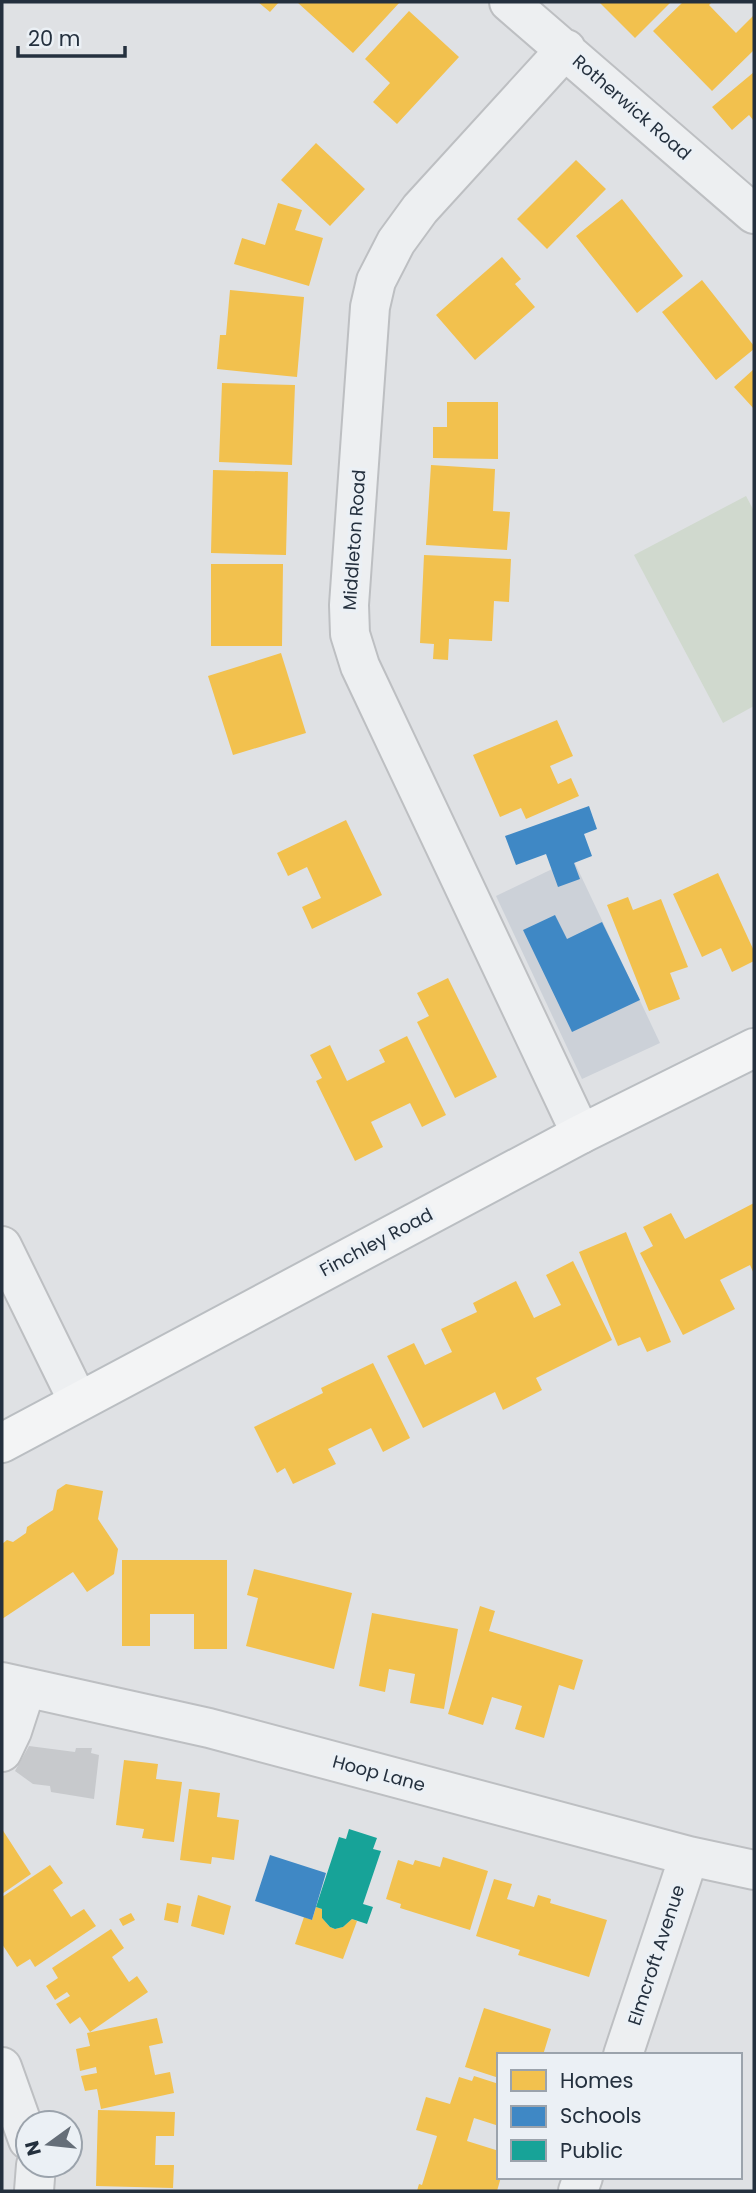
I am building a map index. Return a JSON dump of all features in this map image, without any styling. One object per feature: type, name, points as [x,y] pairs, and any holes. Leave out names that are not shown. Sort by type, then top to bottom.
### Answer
[{"type":"main road","name":"Finchley Road","points":[[2,1443],[581,1134],[754,1048]]},
{"type":"street","name":"Rotherwick Road","points":[[509,2],[754,214]]},
{"type":"street","name":"Middleton Road","points":[[565,49],[419,209],[396,242],[376,281],[370,307],[349,634],[360,666],[581,1134]]},
{"type":"street","points":[[2,1246],[78,1401]]},
{"type":"street","points":[[2,1752],[12,1731],[14,1685]]},
{"type":"street","name":"Hoop Lane","points":[[14,1685],[209,1728],[689,1856],[754,1870]]},
{"type":"street","name":"Elmcroft Avenue","points":[[624,2053],[689,1856]]},
{"type":"street","points":[[2,2067],[17,2109]]},
{"type":"shaded area","points":[[746,496],[754,511],[754,706],[723,723],[634,555]]},
{"type":"shaded area","points":[[573,859],[660,1043],[582,1079],[496,896]]},
{"type":"building: Homes","points":[[258,2],[279,2],[270,12]]},
{"type":"building: Homes","points":[[297,2],[400,2],[353,53]]},
{"type":"building: Homes","points":[[599,2],[671,2],[635,38]]},
{"type":"building: Homes","points":[[683,2],[712,2],[709,5],[736,33],[754,15],[754,50],[712,91],[653,31]]},
{"type":"building: Homes","points":[[409,11],[459,57],[397,124],[373,102],[390,83],[365,59]]},
{"type":"building: Homes","points":[[754,72],[754,121],[749,115],[732,130],[712,107]]},
{"type":"building: Homes","points":[[316,143],[365,189],[330,226],[281,180]]},
{"type":"building: Homes","points":[[576,160],[606,189],[547,249],[517,219]]},
{"type":"building: Homes","points":[[622,199],[683,276],[637,313],[576,236]]},
{"type":"building: Homes","points":[[278,203],[302,210],[295,230],[323,238],[309,286],[234,264],[242,238],[265,245]]},
{"type":"building: Homes","points":[[502,257],[521,279],[515,284],[535,307],[475,360],[436,315]]},
{"type":"building: Homes","points":[[702,280],[754,346],[754,349],[716,380],[662,312]]},
{"type":"building: Homes","points":[[230,290],[304,297],[297,377],[217,369],[220,335],[226,335]]},
{"type":"building: Homes","points":[[754,369],[754,409],[734,387]]},
{"type":"building: Homes","points":[[222,383],[295,385],[292,465],[219,462]]},
{"type":"building: Homes","points":[[447,402],[498,402],[498,459],[433,458],[433,427],[447,427]]},
{"type":"building: Homes","points":[[431,465],[495,469],[493,511],[510,512],[507,550],[426,545]]},
{"type":"building: Homes","points":[[213,470],[288,472],[286,555],[211,553]]},
{"type":"building: Homes","points":[[424,555],[511,559],[509,602],[494,601],[492,641],[449,639],[448,660],[433,659],[434,644],[420,643]]},
{"type":"building: Homes","points":[[211,564],[283,564],[282,646],[211,646]]},
{"type":"building: Homes","points":[[281,653],[306,733],[233,755],[208,676]]},
{"type":"building: Homes","points":[[557,720],[573,756],[550,766],[558,784],[571,778],[579,796],[526,819],[521,808],[500,817],[473,755]]},
{"type":"building: Homes","points":[[346,820],[382,895],[312,929],[302,907],[321,898],[307,867],[288,876],[277,853]]},
{"type":"building: Homes","points":[[718,873],[754,951],[754,961],[732,972],[721,948],[702,957],[673,894]]},
{"type":"building: Homes","points":[[628,897],[633,910],[661,899],[688,967],[670,973],[680,999],[649,1011],[607,905]]},
{"type":"building: Homes","points":[[448,978],[497,1077],[455,1098],[417,1022],[429,1016],[417,993]]},
{"type":"building: Homes","points":[[407,1036],[446,1115],[422,1127],[410,1103],[371,1122],[383,1147],[355,1161],[316,1081],[322,1078],[310,1055],[330,1045],[347,1081],[385,1062],[379,1050]]},
{"type":"building: Homes","points":[[754,1203],[754,1274],[750,1265],[720,1280],[735,1309],[683,1335],[640,1253],[653,1246],[643,1227],[671,1213],[685,1239]]},
{"type":"building: Homes","points":[[626,1232],[671,1342],[647,1352],[640,1337],[618,1346],[579,1252]]},
{"type":"building: Homes","points":[[573,1261],[612,1340],[536,1378],[542,1390],[503,1410],[495,1392],[423,1428],[387,1356],[414,1343],[425,1365],[452,1352],[441,1329],[477,1312],[473,1303],[516,1281],[534,1318],[561,1305],[546,1275]]},
{"type":"building: Homes","points":[[373,1363],[410,1438],[383,1452],[371,1428],[328,1449],[336,1464],[293,1484],[285,1468],[277,1473],[254,1427],[323,1393],[321,1388]]},
{"type":"building: Homes","points":[[66,1484],[103,1491],[98,1519],[118,1549],[114,1574],[87,1592],[73,1572],[2,1619],[2,1544],[7,1540],[13,1542],[26,1533],[27,1527],[53,1510],[57,1490]]},
{"type":"building: Homes","points":[[122,1560],[227,1560],[227,1649],[194,1649],[194,1614],[150,1614],[150,1646],[122,1646]]},
{"type":"building: Homes","points":[[254,1569],[352,1593],[334,1669],[246,1646],[258,1598],[247,1595]]},
{"type":"building: Homes","points":[[480,1606],[495,1611],[489,1631],[583,1660],[574,1690],[559,1685],[544,1738],[515,1729],[522,1706],[492,1697],[483,1725],[448,1714]]},
{"type":"building: Homes","points":[[372,1613],[458,1629],[444,1709],[410,1703],[415,1674],[389,1669],[385,1692],[359,1686]]},
{"type":"building: Homes","points":[[124,1760],[158,1764],[156,1779],[182,1782],[174,1842],[142,1838],[144,1829],[116,1825]]},
{"type":"building: Homes","points":[[189,1789],[220,1793],[217,1817],[239,1820],[234,1860],[212,1857],[211,1864],[180,1860]]},
{"type":"building: Homes","points":[[2,1829],[31,1874],[2,1894]]},
{"type":"building: Homes","points":[[443,1857],[488,1871],[470,1930],[400,1908],[401,1904],[386,1899],[398,1860],[413,1865],[415,1860],[440,1867]]},
{"type":"building: Homes","points":[[50,1865],[63,1883],[53,1890],[71,1917],[84,1909],[96,1926],[35,1967],[30,1959],[17,1967],[2,1944],[2,1897]]},
{"type":"building: Homes","points":[[494,1879],[512,1884],[507,1899],[534,1907],[538,1895],[551,1899],[550,1903],[607,1920],[589,1977],[518,1955],[520,1950],[476,1936]]},
{"type":"building: Homes","points":[[198,1895],[231,1906],[224,1935],[191,1926]]},
{"type":"building: Homes","points":[[167,1903],[181,1906],[178,1923],[164,1920]]},
{"type":"building: Homes","points":[[316,1907],[322,1909],[322,1918],[335,1929],[343,1927],[352,1919],[357,1921],[343,1959],[295,1944],[304,1917],[312,1920]]},
{"type":"building: Homes","points":[[131,1913],[135,1920],[123,1926],[119,1919]]},
{"type":"building: Homes","points":[[111,1929],[124,1948],[112,1957],[129,1982],[137,1976],[148,1992],[90,2032],[80,2017],[70,2024],[56,2004],[70,1996],[67,1992],[55,2000],[46,1986],[58,1978],[52,1968]]},
{"type":"building: Homes","points":[[484,2008],[551,2029],[544,2053],[497,2053],[497,2077],[465,2067]]},
{"type":"building: Homes","points":[[157,2018],[163,2043],[149,2046],[155,2075],[170,2072],[174,2093],[101,2109],[97,2089],[85,2091],[81,2076],[97,2073],[96,2067],[80,2071],[76,2049],[90,2046],[87,2033]]},
{"type":"building: Homes","points":[[474,2076],[497,2083],[497,2125],[474,2118],[467,2141],[497,2150],[497,2179],[500,2179],[497,2191],[417,2191],[419,2184],[422,2185],[437,2136],[416,2130],[426,2097],[450,2104],[459,2077],[472,2081]]},
{"type":"building: Homes","points":[[98,2110],[175,2112],[174,2136],[156,2136],[155,2165],[174,2165],[173,2188],[96,2186]]},
{"type":"building: Schools","points":[[589,806],[597,829],[584,834],[592,856],[574,863],[580,879],[558,887],[546,854],[516,865],[505,836]]},
{"type":"building: Schools","points":[[555,915],[567,939],[602,922],[640,1000],[572,1032],[523,930]]},
{"type":"building: Schools","points":[[270,1855],[326,1873],[312,1920],[255,1901]]},
{"type":"building: Public","points":[[349,1829],[377,1838],[373,1849],[381,1851],[363,1904],[373,1907],[367,1924],[352,1919],[343,1927],[335,1929],[322,1918],[322,1909],[316,1907],[339,1837],[346,1839]]},
{"type":"building: Other","points":[[29,1746],[75,1752],[76,1748],[92,1748],[91,1753],[99,1755],[94,1799],[51,1792],[50,1786],[33,1784],[15,1771]]}]
